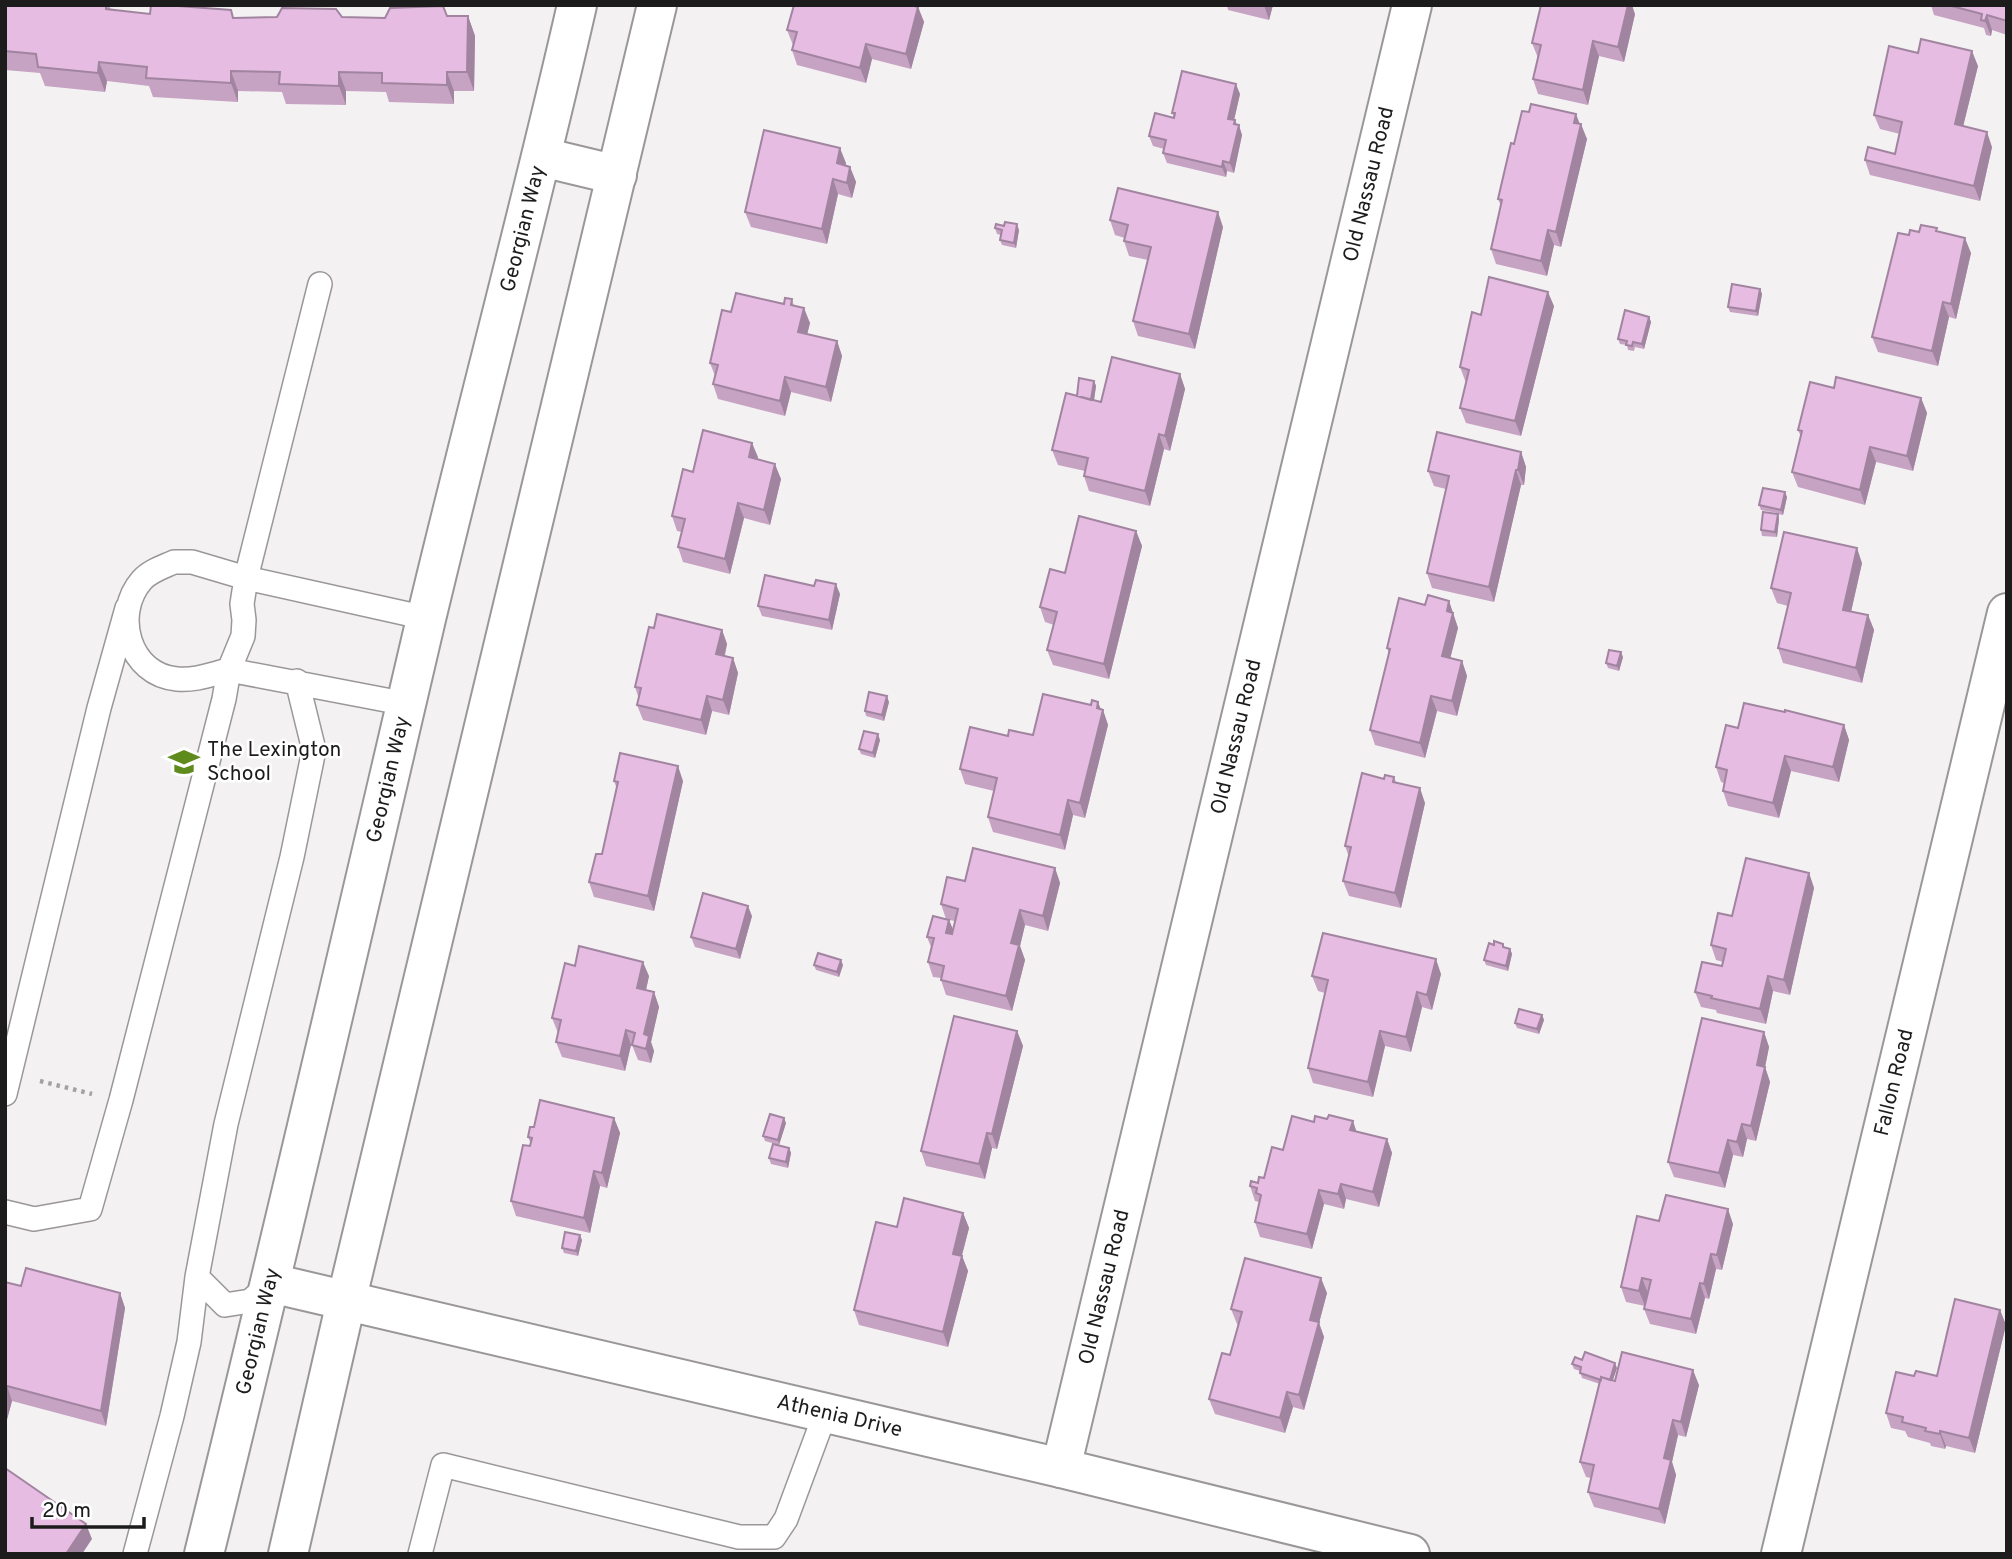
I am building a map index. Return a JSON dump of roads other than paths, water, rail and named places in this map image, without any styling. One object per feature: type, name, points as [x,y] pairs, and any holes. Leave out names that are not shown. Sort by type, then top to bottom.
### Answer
[{"type":"street","name":"Georgian Way","points":[[204,1554],[271,1283],[426,618],[542,157],[577,5]]},
{"type":"street","points":[[288,1554],[657,5]]},
{"type":"street","name":"Old Nassau Road","points":[[1061,1468],[1412,5]]},
{"type":"street","points":[[542,157],[617,176]]},
{"type":"street","name":"Fallon Road","points":[[1781,1554],[2007,613]]},
{"type":"street","name":"Athenia Drive","points":[[271,1283],[1061,1468],[1410,1554]]},
{"type":"lane","points":[[5,1212],[34,1219],[90,1209],[152,980],[224,699],[229,670],[243,636],[242,604],[246,578],[320,284]]},
{"type":"lane","points":[[5,1094],[99,708],[127,608],[133,592],[144,578],[158,568],[174,562],[192,562],[246,578],[426,618]]},
{"type":"lane","points":[[127,608],[126,627],[131,645],[141,661],[156,672],[174,679],[193,680],[229,670],[407,704]]},
{"type":"lane","points":[[125,1554],[138,1544],[172,1416],[189,1342],[197,1277],[226,1124],[292,857],[314,750],[297,681]]},
{"type":"lane","points":[[197,1277],[225,1305],[250,1301],[271,1283]]},
{"type":"lane","points":[[420,1554],[443,1465],[738,1536],[774,1536],[786,1519],[825,1414]]},
{"type":"place","name":"The Lexington School","points":[[184,762]]}]
